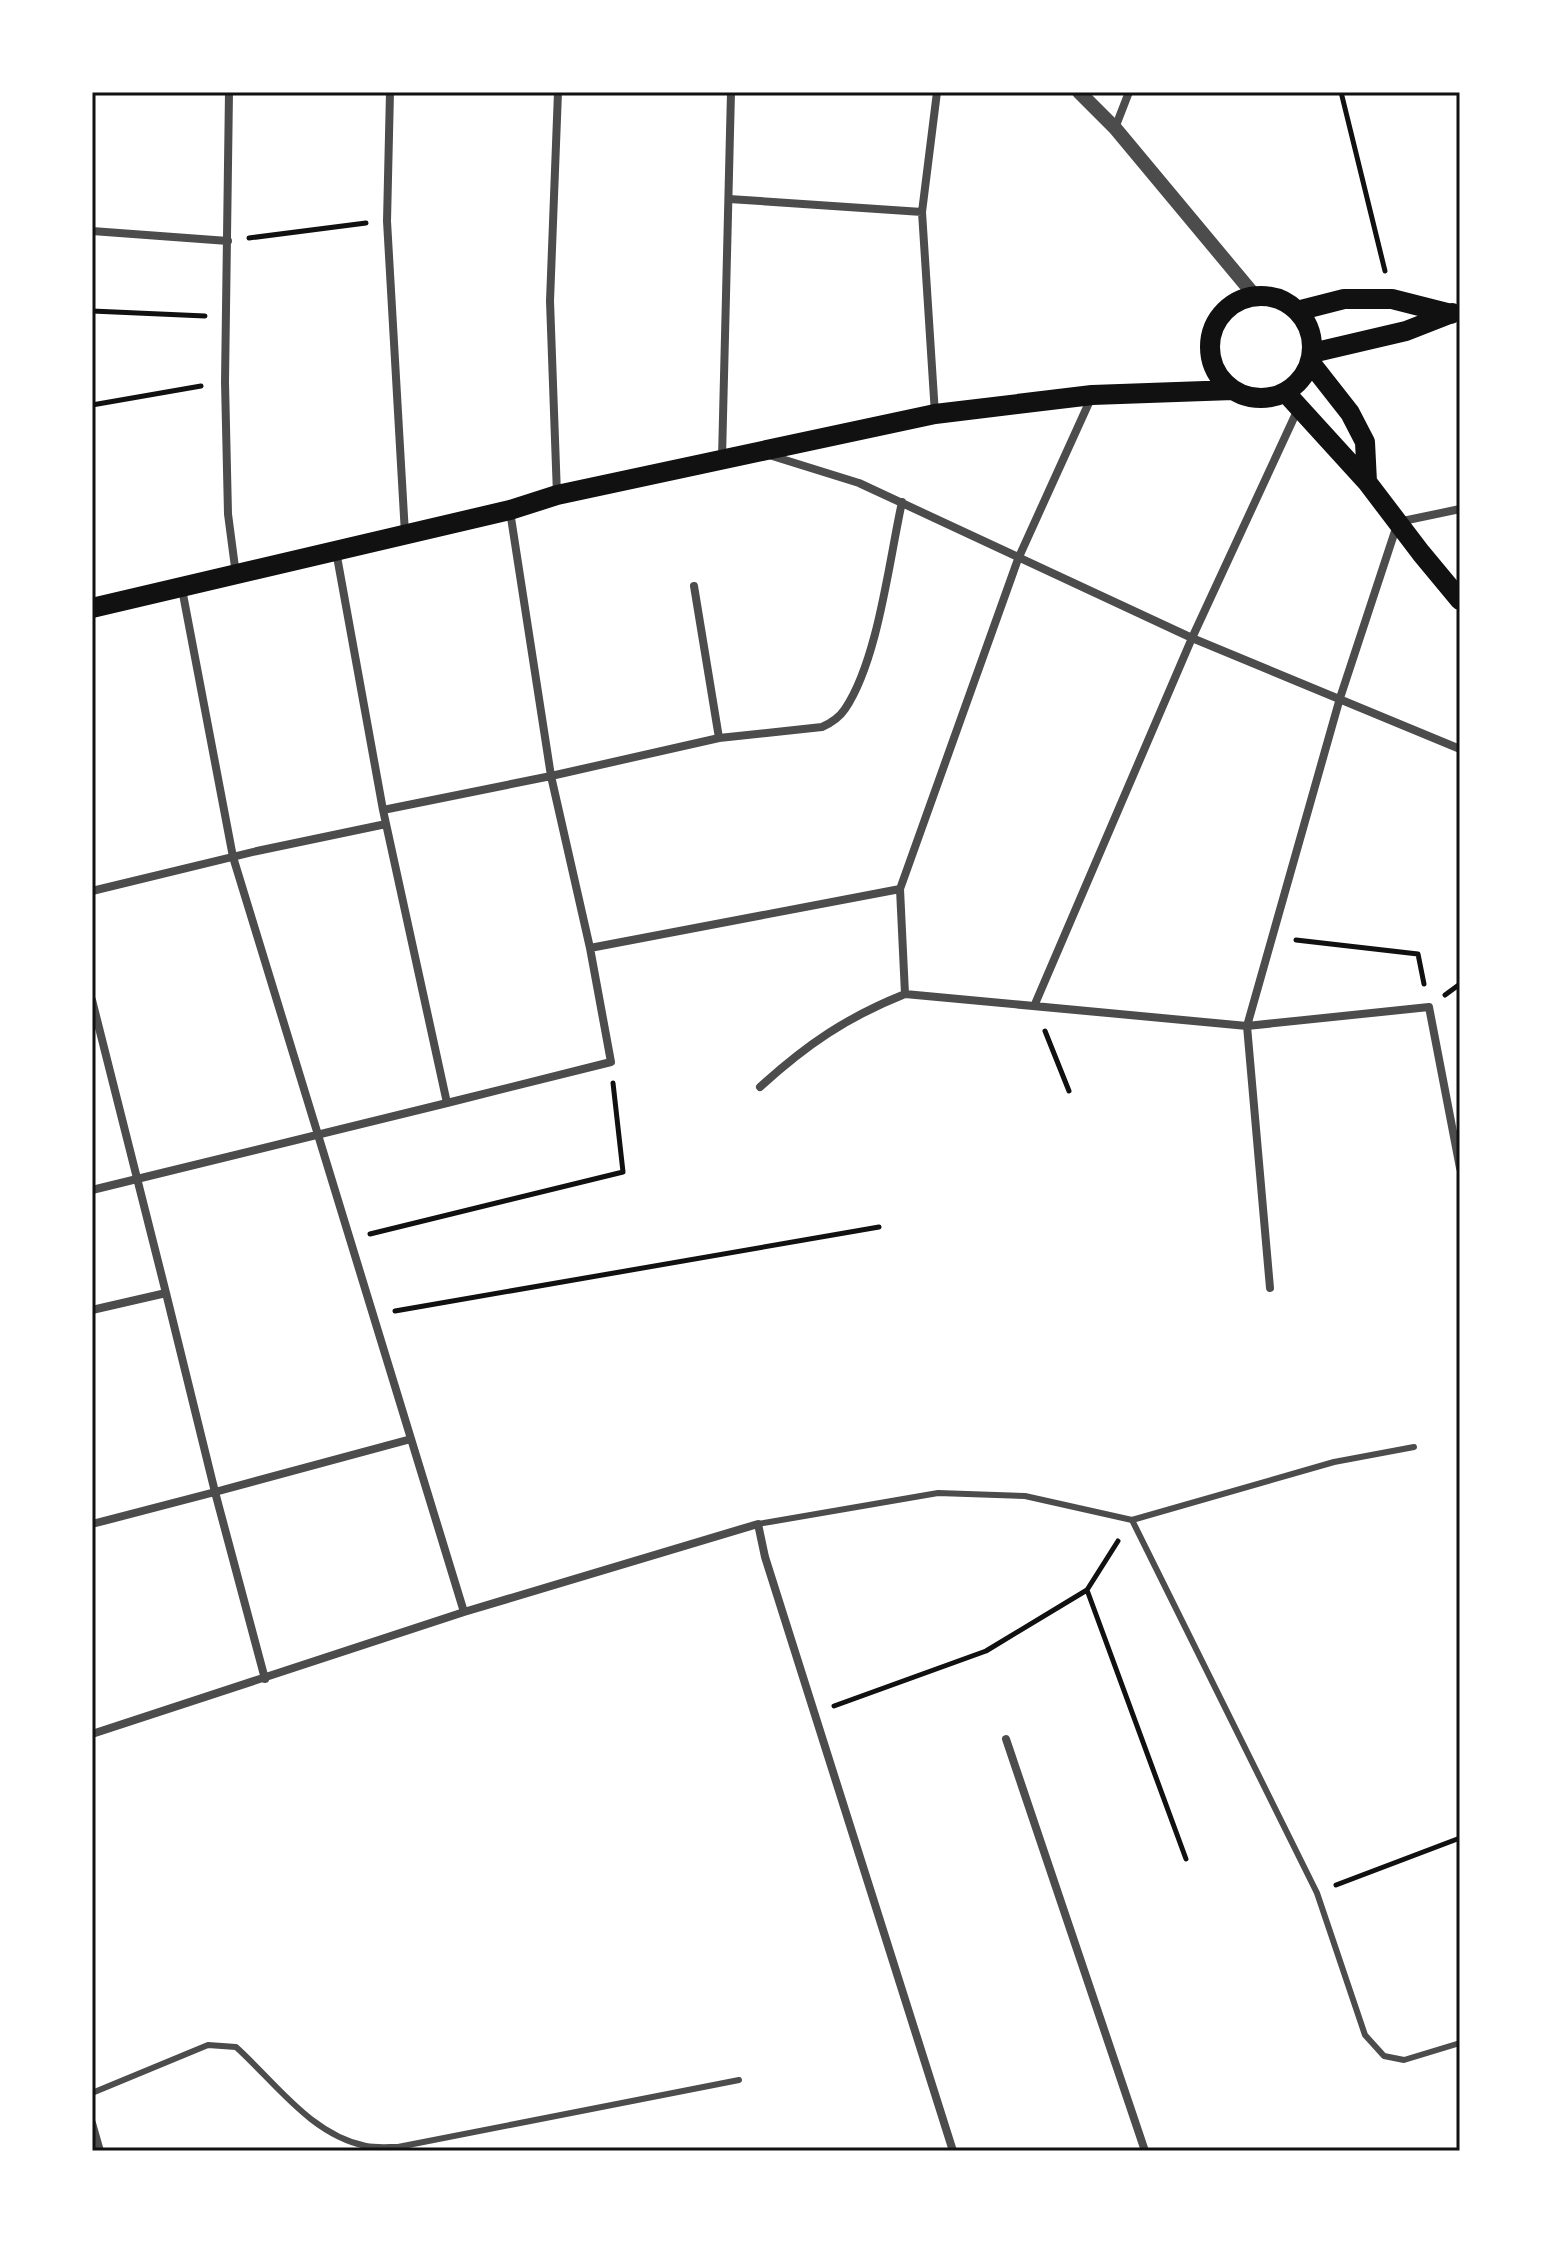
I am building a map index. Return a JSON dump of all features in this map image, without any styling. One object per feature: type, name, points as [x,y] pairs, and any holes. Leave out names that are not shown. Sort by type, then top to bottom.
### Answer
[{"type":"main road","points":[[1292,400],[1311,358],[1311,335],[1297,311],[1278,299],[1255,296],[1234,304],[1218,320],[1210,341],[1212,363],[1217,373],[1233,390],[1250,397],[1292,400],[1367,482],[1460,600]]},
{"type":"main road","points":[[1297,311],[1344,299],[1392,299],[1456,313]]},
{"type":"main road","points":[[1311,358],[1456,313]]},
{"type":"main road","points":[[1311,358],[1350,413],[1365,442],[1367,482]]},
{"type":"main road","points":[[92,608],[510,510],[557,495],[935,414],[1092,395],[1233,390]]},
{"type":"street","points":[[229,92],[225,382],[228,514],[236,575]]},
{"type":"street","points":[[390,92],[387,221],[405,534]]},
{"type":"street","points":[[557,495],[550,301],[558,92]]},
{"type":"street","points":[[722,459],[731,92]]},
{"type":"street","points":[[935,414],[922,212],[937,92]]},
{"type":"street","points":[[1079,92],[1115,128],[1255,296]]},
{"type":"street","points":[[1115,128],[1129,92]]},
{"type":"street","points":[[729,199],[922,212]]},
{"type":"street","points":[[92,231],[228,241]]},
{"type":"street","points":[[905,994],[900,889],[1018,559],[1092,395]]},
{"type":"street","points":[[1035,1004],[1292,400]]},
{"type":"street","points":[[759,451],[859,483],[1192,638],[1460,749]]},
{"type":"street","points":[[383,810],[719,738],[822,727],[834,722],[845,709],[869,657],[902,502]]},
{"type":"street","points":[[1270,1288],[1247,1026],[1340,698],[1398,522],[1460,509]]},
{"type":"street","points":[[92,1190],[611,1062],[590,948],[551,776],[510,510]]},
{"type":"street","points":[[336,551],[383,810],[447,1103]]},
{"type":"street","points":[[694,586],[719,738]]},
{"type":"street","points":[[183,587],[181,591],[233,857],[464,1612]]},
{"type":"street","points":[[92,891],[386,824]]},
{"type":"street","points":[[590,948],[900,889]]},
{"type":"street","points":[[760,1087],[797,1054],[834,1028],[866,1009],[905,994],[1247,1026],[1429,1007],[1460,1168]]},
{"type":"street","points":[[92,1000],[265,1679]]},
{"type":"street","points":[[92,1310],[166,1293]]},
{"type":"street","points":[[92,1524],[411,1439]]},
{"type":"street","points":[[92,1734],[464,1612],[758,1524],[765,1557],[953,2151]]},
{"type":"street","points":[[1006,1739],[1145,2151]]},
{"type":"street","points":[[92,2123],[100,2151]]},
{"type":"lane","points":[[758,1524],[938,1493],[1025,1496],[1132,1520],[1334,1462],[1414,1447]]},
{"type":"lane","points":[[1132,1520],[1317,1893],[1365,2035],[1384,2056],[1404,2060],[1460,2043]]},
{"type":"lane","points":[[92,2093],[208,2045],[236,2047],[301,2111],[329,2131],[365,2146],[398,2147],[739,2080]]},
{"type":"path","points":[[1341,92],[1392,299]]},
{"type":"path","points":[[228,241],[387,221]]},
{"type":"path","points":[[92,311],[226,317]]},
{"type":"path","points":[[92,405],[225,382]]},
{"type":"path","points":[[1274,937],[1418,954],[1429,1007]]},
{"type":"path","points":[[1035,1004],[1069,1091]]},
{"type":"path","points":[[348,1240],[623,1172],[611,1062]]},
{"type":"path","points":[[372,1315],[879,1227]]},
{"type":"path","points":[[814,1714],[986,1651],[1087,1590],[1132,1520]]},
{"type":"path","points":[[1087,1590],[1186,1859]]},
{"type":"path","points":[[1317,1893],[1460,1838]]}]
